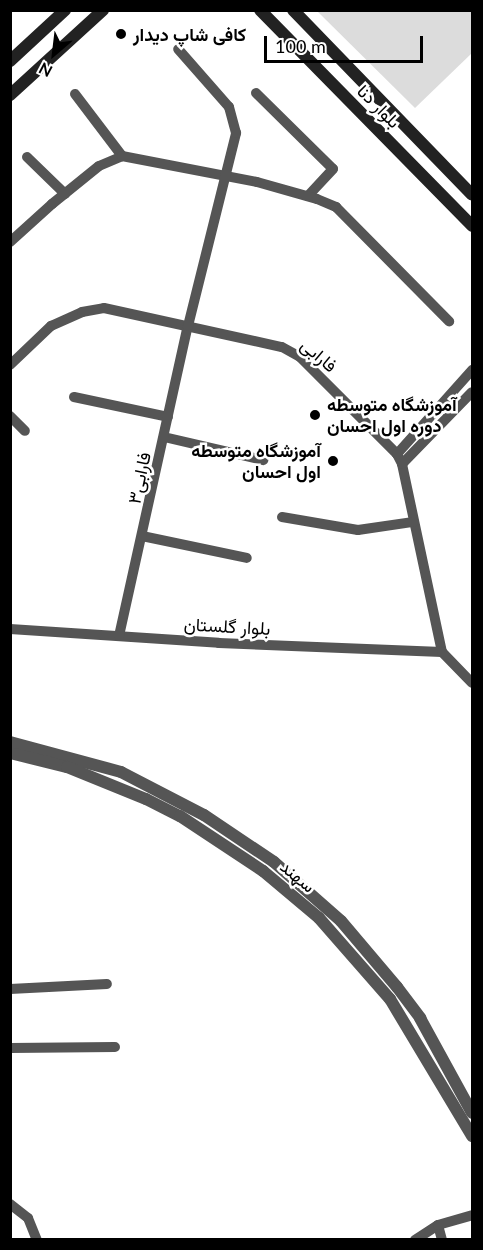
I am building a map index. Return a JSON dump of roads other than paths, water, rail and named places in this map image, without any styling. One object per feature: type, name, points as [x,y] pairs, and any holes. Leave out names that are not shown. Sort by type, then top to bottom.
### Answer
[{"type":"main road","points":[[10,61],[66,10]]},
{"type":"main road","points":[[10,95],[103,10]]},
{"type":"main road","name":"بلوار دنا","points":[[260,10],[472,226]]},
{"type":"main road","name":"بلوار دنا","points":[[293,10],[472,195]]},
{"type":"street","name":"فارابی۳","points":[[119,636],[188,326],[236,133],[229,107],[178,49]]},
{"type":"street","points":[[256,93],[333,169],[308,196]]},
{"type":"street","points":[[75,94],[122,156]]},
{"type":"street","points":[[10,243],[99,166],[122,156],[226,176],[308,196],[336,207],[449,321]]},
{"type":"street","points":[[27,157],[65,194]]},
{"type":"street","name":"فارابی","points":[[10,365],[51,326],[82,312],[104,308],[282,347],[300,357],[400,459]]},
{"type":"street","points":[[400,459],[472,370]]},
{"type":"street","points":[[400,459],[472,392]]},
{"type":"street","points":[[74,397],[168,417]]},
{"type":"street","points":[[10,416],[25,431]]},
{"type":"street","points":[[164,437],[263,460]]},
{"type":"street","points":[[400,459],[442,652],[472,683]]},
{"type":"street","points":[[282,517],[358,530],[413,522]]},
{"type":"street","points":[[142,536],[247,558]]},
{"type":"street","name":"بلوار گلستان","points":[[10,629],[442,652]]},
{"type":"street","name":"سهند","points":[[10,742],[121,772],[204,815],[274,862],[340,921],[397,987],[420,1018],[472,1113]]},
{"type":"street","name":"سهند","points":[[10,753],[67,766],[146,799],[180,816],[263,871],[319,918],[390,999],[472,1136]]},
{"type":"street","points":[[10,989],[107,984]]},
{"type":"street","points":[[10,1048],[115,1047]]},
{"type":"street","points":[[10,1204],[28,1218],[37,1239]]},
{"type":"street","points":[[415,1239],[438,1225],[472,1215]]},
{"type":"street","points":[[438,1225],[442,1239]]},
{"type":"place","name":"کافی شاپ دیدار","points":[[121,34]]},
{"type":"place","name":"آموزشگاه متوسطه دوره اول احسان","points":[[315,415]]},
{"type":"place","name":"آموزشگاه متوسطه اول احسان","points":[[333,461]]}]
